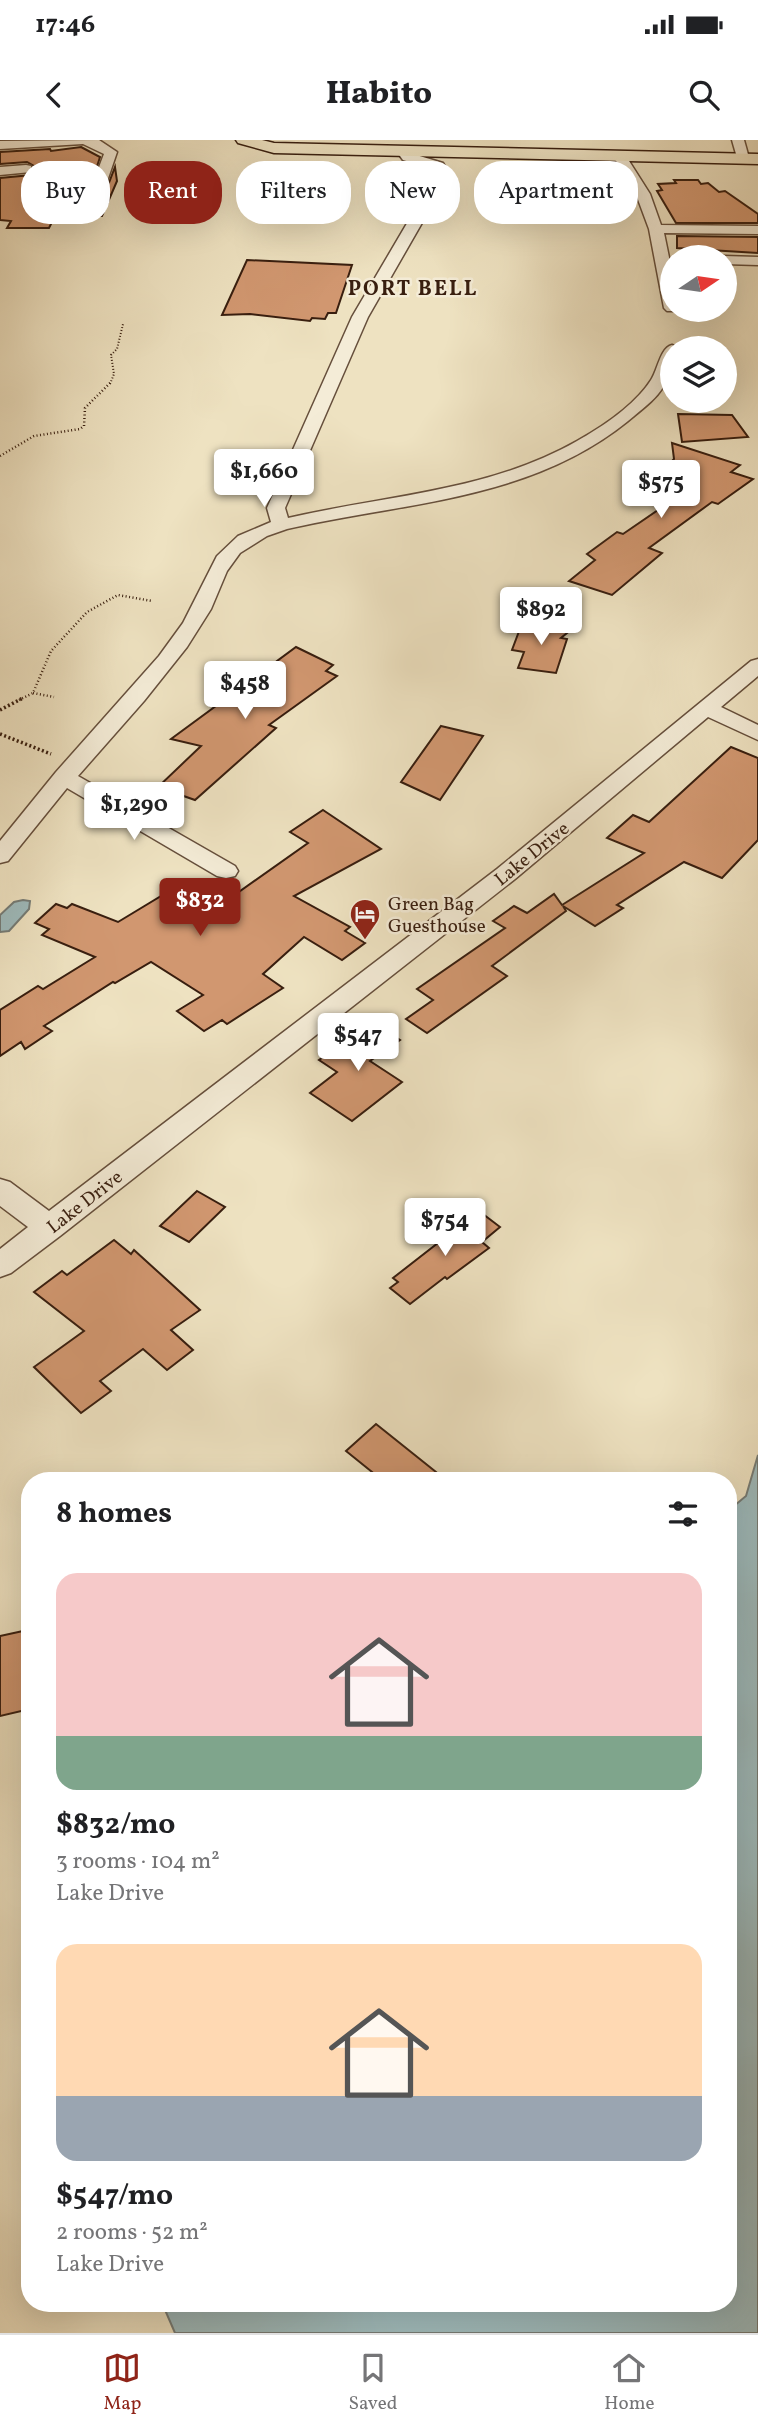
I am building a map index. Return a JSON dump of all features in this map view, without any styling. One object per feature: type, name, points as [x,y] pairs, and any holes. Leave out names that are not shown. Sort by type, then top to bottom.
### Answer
[{"type":"main road","points":[[244,140],[274,148],[750,159]]},
{"type":"street","points":[[738,140],[750,159]]},
{"type":"street","points":[[0,145],[89,141],[111,152],[108,161]]},
{"type":"street","points":[[281,525],[276,508],[360,317],[443,174],[438,166],[408,157],[403,152]]},
{"type":"street","points":[[619,156],[643,194],[662,245]]},
{"type":"street","points":[[0,171],[21,169]]},
{"type":"street","points":[[656,229],[758,230]]},
{"type":"street","points":[[737,260],[758,261]]},
{"type":"street","points":[[0,856],[70,770],[128,707],[192,623],[223,559],[243,540],[281,525],[446,496],[518,477],[546,466],[593,439],[656,389],[666,369],[673,331]]},
{"type":"street","name":"Lake Drive","points":[[0,1265],[506,874],[758,665]]},
{"type":"street","points":[[707,708],[758,733]]},
{"type":"street","points":[[70,770],[226,871]]},
{"type":"street","points":[[0,1190],[50,1228]]},
{"type":"path","points":[[0,456],[15,449],[30,437],[44,433],[75,432],[85,426],[85,408],[98,398],[112,381],[116,366],[111,355],[117,349],[123,324]]},
{"type":"path","points":[[33,693],[51,651],[86,612],[118,595],[152,601]]},
{"type":"path","points":[[0,710],[33,693],[54,697]]},
{"type":"path","points":[[0,734],[70,770]]},
{"type":"water","points":[[30,901],[29,909],[9,931],[0,932],[0,915],[14,902]]},
{"type":"water","points":[[758,1455],[758,2333],[175,2333],[166,2312],[737,2312],[737,1504],[746,1496]]},
{"type":"building","points":[[81,147],[100,157],[99,161],[21,161],[0,164],[0,152],[51,151]]},
{"type":"building","points":[[115,167],[117,181],[110,197],[110,180]]},
{"type":"building","points":[[21,176],[21,224],[51,224],[49,228],[7,228],[11,221],[0,220],[0,178]]},
{"type":"building","points":[[674,180],[698,180],[701,184],[708,183],[719,192],[725,191],[758,214],[758,223],[676,223],[657,191],[662,190],[658,184],[676,183]]},
{"type":"building","points":[[677,236],[758,237],[758,253],[737,252],[737,245],[677,245]]},
{"type":"building","points":[[247,260],[352,265],[336,313],[328,313],[325,319],[312,318],[310,321],[250,314],[222,315]]},
{"type":"building","points":[[678,414],[732,415],[748,437],[682,442]]},
{"type":"building","points":[[672,443],[740,465],[731,472],[753,479],[718,504],[712,502],[649,548],[662,553],[612,595],[569,581],[595,560],[587,554],[617,532],[623,534],[696,484],[659,475],[674,459]]},
{"type":"building","points":[[534,624],[572,629],[561,638],[567,639],[556,673],[518,668],[524,652],[512,650],[521,626],[533,627]]},
{"type":"building","points":[[296,647],[333,665],[326,671],[337,676],[269,725],[276,728],[195,800],[158,787],[201,746],[171,739]]},
{"type":"building","points":[[441,726],[483,736],[440,800],[401,782]]},
{"type":"building","points":[[731,747],[758,758],[758,840],[722,878],[684,862],[617,905],[623,908],[595,926],[563,906],[566,911],[492,966],[507,976],[427,1033],[406,1019],[433,1000],[417,989],[505,928],[493,921],[514,906],[527,913],[554,894],[562,905],[644,853],[607,838],[633,815],[649,822]]},
{"type":"building","points":[[323,810],[381,849],[294,896],[350,927],[345,931],[365,943],[342,960],[304,937],[263,974],[283,988],[227,1024],[222,1020],[204,1031],[177,1011],[203,995],[151,962],[113,982],[44,1026],[52,1031],[25,1049],[21,1042],[0,1056],[0,1010],[38,986],[43,989],[95,957],[42,935],[49,929],[35,923],[56,904],[67,908],[72,904],[118,922],[181,884],[190,890],[200,884],[226,901],[308,843],[290,832]]},
{"type":"building","points":[[373,1022],[400,1040],[370,1061],[402,1082],[352,1121],[310,1093],[337,1072],[319,1060]]},
{"type":"building","points":[[197,1191],[225,1207],[189,1242],[160,1226]]},
{"type":"building","points":[[479,1211],[500,1227],[482,1242],[489,1248],[410,1304],[390,1288],[398,1282],[393,1278]]},
{"type":"building","points":[[114,1240],[131,1254],[134,1250],[200,1310],[171,1330],[193,1350],[167,1370],[143,1349],[100,1381],[111,1391],[81,1413],[34,1367],[84,1331],[34,1292],[62,1271],[67,1275]]},
{"type":"building","points":[[376,1424],[436,1472],[372,1472],[346,1451]]},
{"type":"building","points":[[21,1631],[21,1711],[0,1716],[0,1636]]},
{"type":"place","name":"Green Bag Guesthouse","points":[[365,941]]},
{"type":"district","name":"PORT BELL","points":[[413,288]]}]
